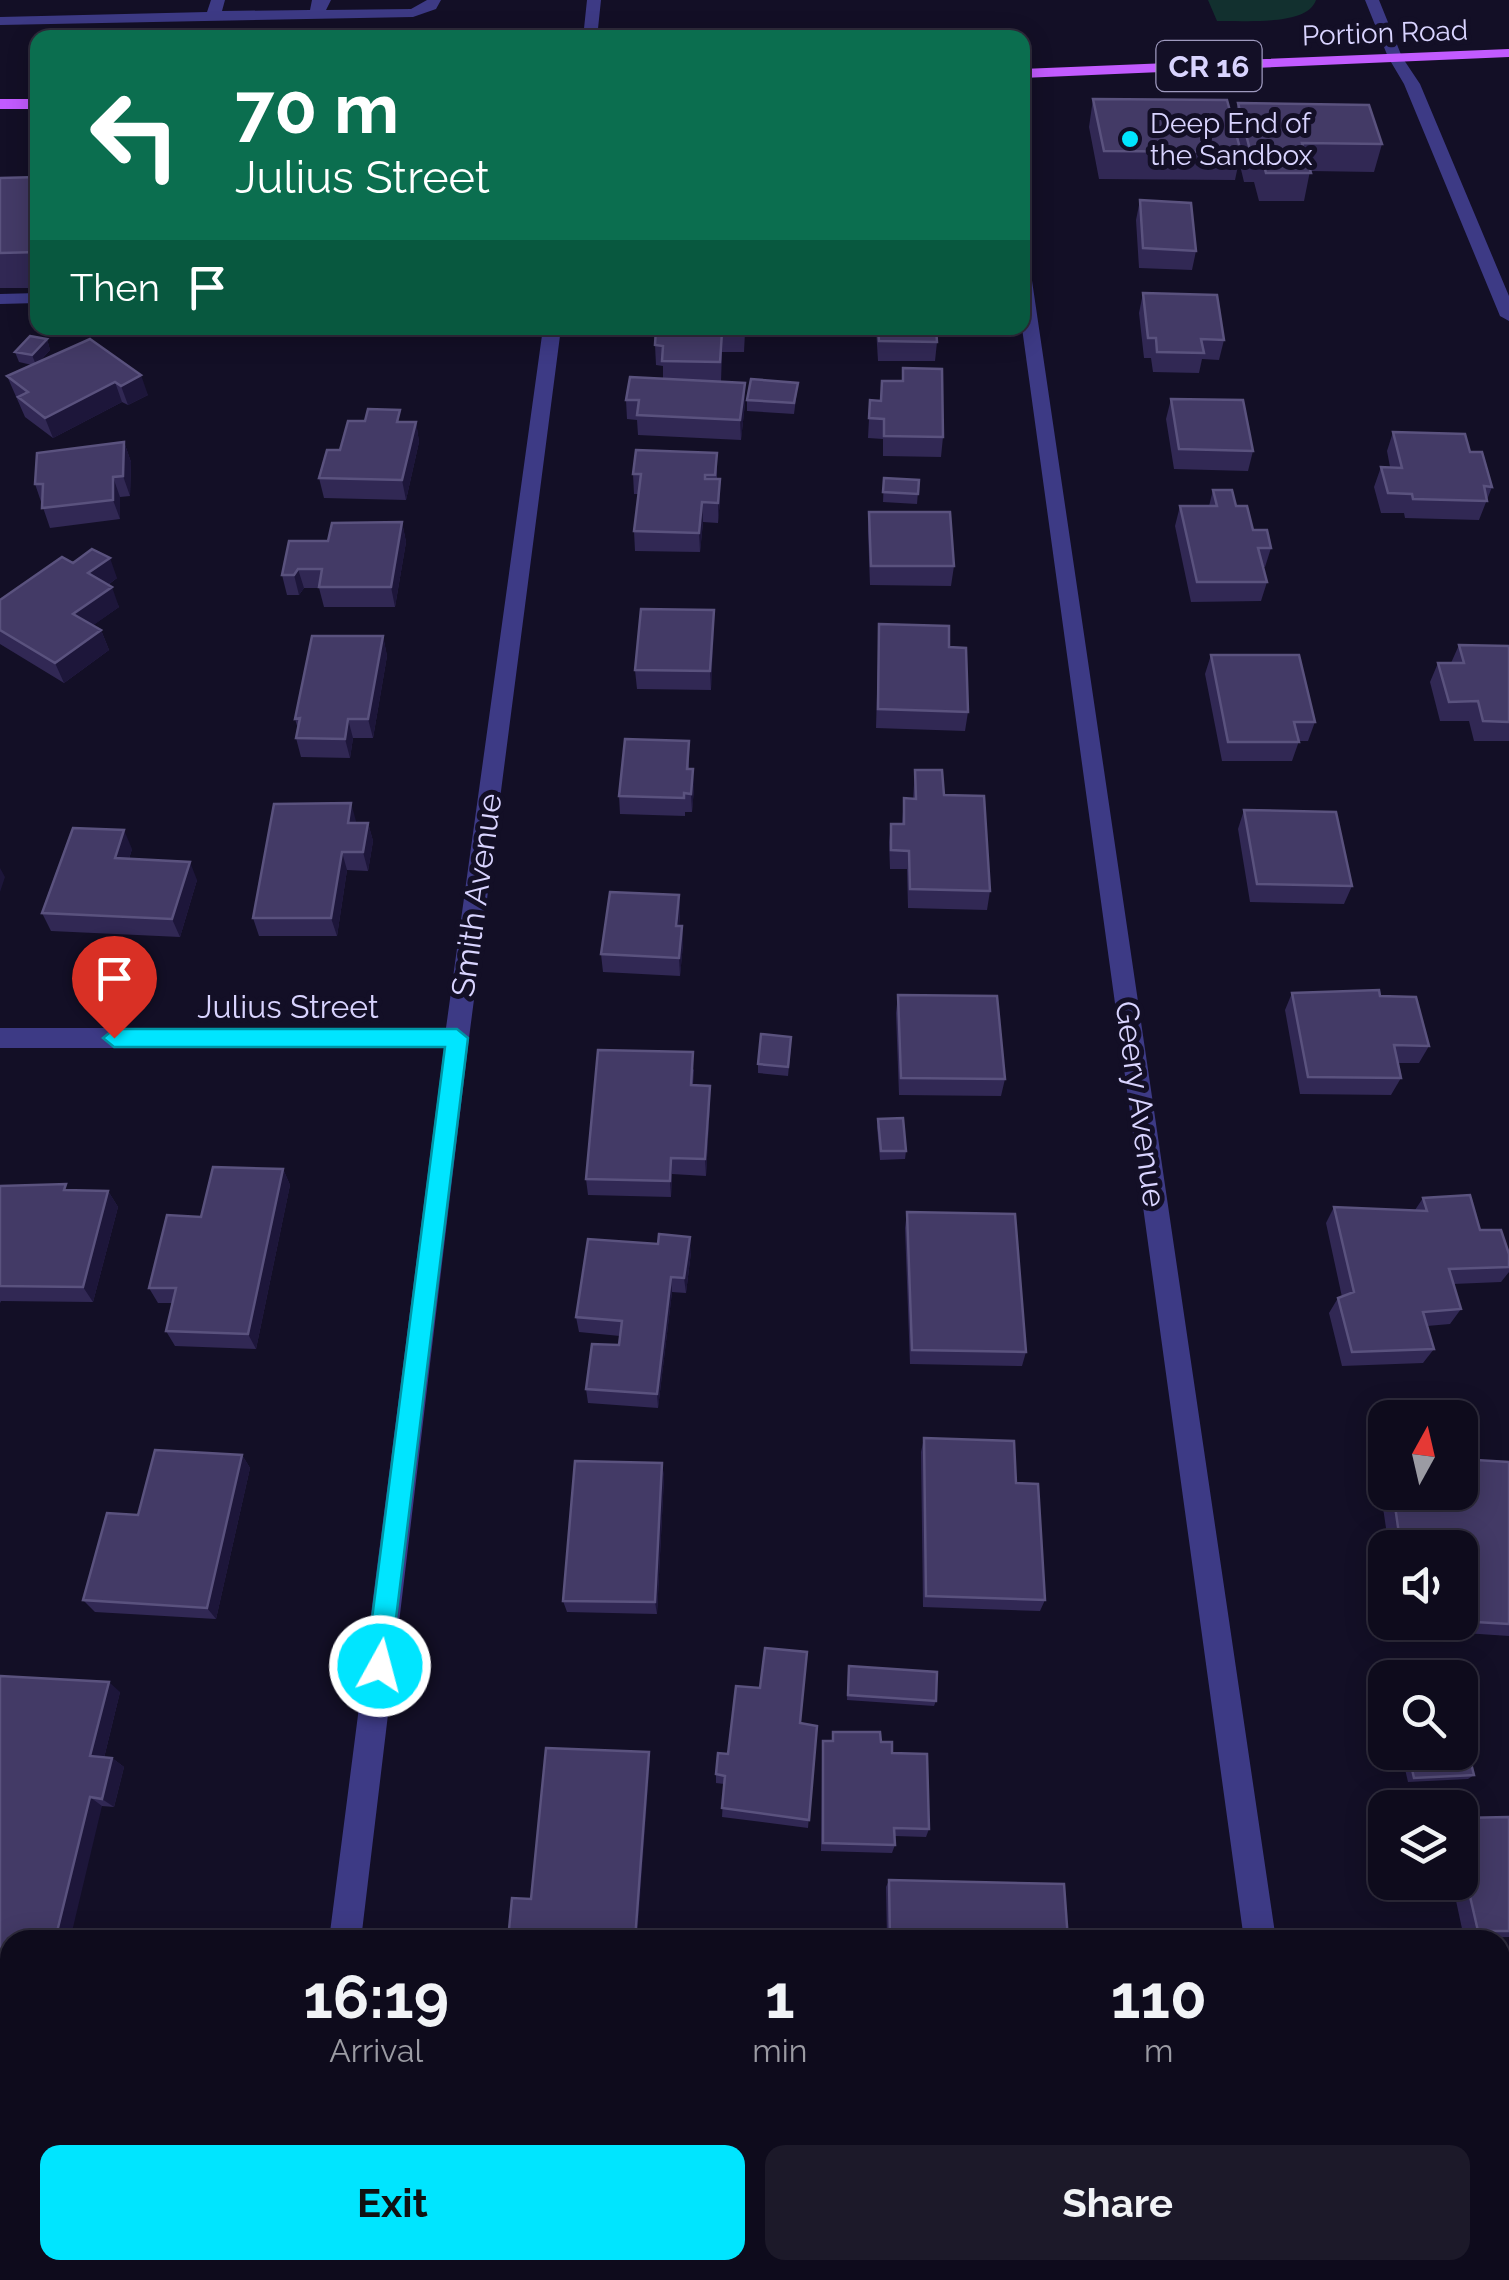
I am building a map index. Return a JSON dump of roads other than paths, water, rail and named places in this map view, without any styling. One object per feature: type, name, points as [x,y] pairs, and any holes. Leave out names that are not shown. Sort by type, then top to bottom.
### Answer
[{"type":"main road","name":"Portion Road","points":[[1030,74],[1509,53]]},
{"type":"street","points":[[0,21],[320,5],[414,13],[431,6],[434,0]]},
{"type":"street","points":[[591,30],[594,0]]},
{"type":"street","points":[[1372,0],[1395,58],[1412,84],[1509,316]]},
{"type":"street","points":[[0,107],[30,105]]},
{"type":"street","points":[[0,299],[30,298]]},
{"type":"street","name":"Geery Avenue","points":[[1030,323],[1259,1930]]},
{"type":"street","name":"Smith Avenue","points":[[347,1930],[457,1038],[551,335]]},
{"type":"street","name":"Julius Street","points":[[0,1038],[457,1038]]},
{"type":"place","name":"Deep End of the Sandbox","points":[[1130,139]]}]
